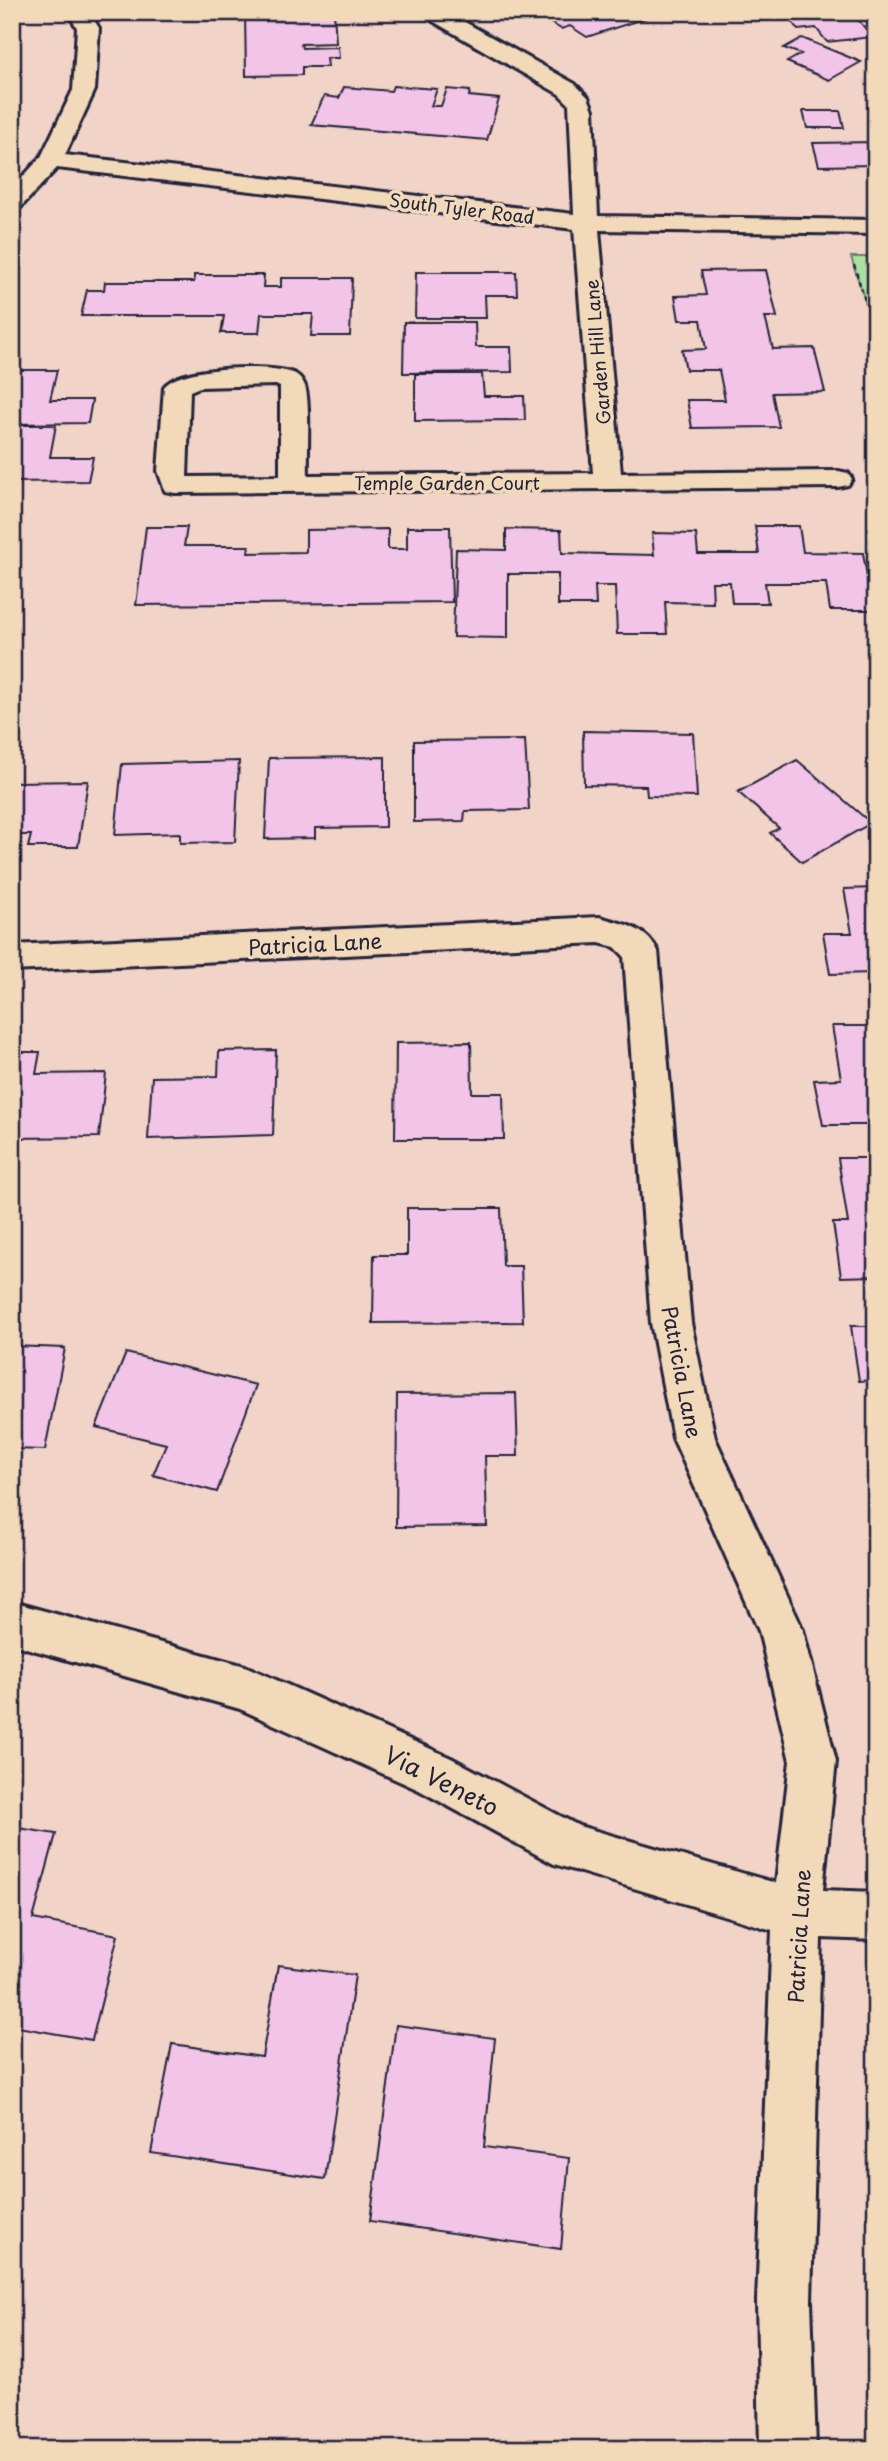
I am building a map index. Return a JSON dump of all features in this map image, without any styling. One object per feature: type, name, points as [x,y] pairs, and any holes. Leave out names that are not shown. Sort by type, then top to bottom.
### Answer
[{"type":"street","points":[[12,203],[51,160],[85,90],[88,28],[78,12]]},
{"type":"street","name":"Garden Hill Lane","points":[[431,12],[567,89],[580,102],[586,223],[608,482]]},
{"type":"street","name":"South Tyler Road","points":[[51,160],[586,223],[876,227]]},
{"type":"street","name":"Temple Garden Court","points":[[295,483],[293,387],[288,380],[278,377],[197,379],[177,387],[172,471],[175,485],[838,479]]},
{"type":"street","name":"Patricia Lane","points":[[12,958],[599,930],[626,937],[641,951],[671,1323],[694,1438],[781,1630],[813,1761],[797,1913],[784,2301],[788,2449]]},
{"type":"street","name":"Via Veneto","points":[[12,1623],[246,1688],[435,1774],[571,1847],[797,1913],[876,1916]]},
{"type":"path","points":[[851,257],[876,336]]},
{"type":"green space","points":[[851,257],[876,257],[876,336]]},
{"type":"building","points":[[245,12],[334,12],[336,43],[301,44],[302,48],[338,47],[339,58],[327,58],[328,67],[302,67],[302,75],[246,76]]},
{"type":"building","points":[[533,12],[642,12],[649,17],[587,37],[570,26],[561,29]]},
{"type":"building","points":[[852,12],[872,37],[827,42],[816,28],[798,30],[786,14]]},
{"type":"building","points":[[802,38],[861,62],[829,80],[787,62],[801,54],[784,48]]},
{"type":"building","points":[[393,86],[437,89],[431,106],[441,106],[447,89],[470,91],[469,96],[499,99],[487,140],[311,125],[324,96],[339,98],[344,87],[391,91]]},
{"type":"building","points":[[803,111],[840,111],[844,128],[807,128]]},
{"type":"building","points":[[876,142],[876,165],[819,166],[813,143]]},
{"type":"building","points":[[766,270],[777,317],[765,317],[773,349],[814,348],[825,392],[772,393],[779,427],[692,428],[687,400],[725,400],[719,370],[686,370],[682,350],[706,349],[701,320],[679,320],[675,296],[706,295],[701,271]]},
{"type":"building","points":[[416,272],[516,272],[517,295],[485,295],[486,318],[415,318]]},
{"type":"building","points":[[194,275],[264,275],[263,287],[281,287],[281,278],[352,278],[350,336],[311,336],[313,314],[261,314],[259,333],[221,333],[224,316],[81,316],[87,290],[104,290],[105,282],[194,282]]},
{"type":"building","points":[[404,322],[475,322],[476,347],[511,347],[512,372],[403,373]]},
{"type":"building","points":[[12,370],[57,370],[50,400],[92,400],[88,423],[12,424]]},
{"type":"building","points":[[415,374],[482,374],[484,396],[524,396],[525,420],[415,421]]},
{"type":"building","points":[[12,425],[56,425],[50,457],[93,457],[88,481],[12,482]]},
{"type":"building","points":[[755,526],[799,526],[803,552],[863,553],[873,610],[830,610],[826,583],[765,583],[768,603],[732,603],[730,582],[712,582],[713,603],[665,602],[667,634],[617,634],[615,586],[595,586],[596,605],[558,605],[558,574],[508,574],[508,638],[453,637],[456,549],[506,550],[506,529],[561,530],[562,553],[654,555],[652,533],[696,534],[698,554],[759,554]]},
{"type":"building","points":[[146,527],[187,527],[184,546],[249,546],[248,553],[306,552],[306,530],[388,529],[388,549],[407,549],[407,527],[450,527],[452,602],[136,605]]},
{"type":"building","points":[[583,731],[693,733],[697,797],[647,796],[646,786],[584,785]]},
{"type":"building","points":[[525,740],[529,810],[465,811],[464,821],[414,822],[414,741]]},
{"type":"building","points":[[385,757],[385,827],[315,828],[315,838],[265,839],[269,758]]},
{"type":"building","points":[[797,760],[871,823],[802,862],[770,833],[779,828],[738,792]]},
{"type":"building","points":[[239,761],[235,842],[180,843],[180,833],[115,835],[122,764]]},
{"type":"building","points":[[88,781],[78,847],[28,847],[31,835],[12,835],[12,782]]},
{"type":"building","points":[[876,888],[876,973],[830,974],[823,933],[852,933],[844,889]]},
{"type":"building","points":[[832,1026],[876,1026],[876,1125],[823,1125],[814,1080],[841,1079]]},
{"type":"building","points":[[471,1042],[472,1093],[503,1093],[504,1139],[395,1139],[396,1043]]},
{"type":"building","points":[[276,1050],[273,1135],[148,1139],[152,1077],[218,1076],[219,1051]]},
{"type":"building","points":[[12,1052],[40,1052],[36,1074],[106,1073],[99,1137],[12,1138]]},
{"type":"building","points":[[838,1158],[876,1158],[876,1276],[841,1277],[833,1223],[848,1223]]},
{"type":"building","points":[[407,1208],[501,1208],[503,1266],[521,1266],[523,1322],[373,1323],[374,1255],[407,1255]]},
{"type":"building","points":[[851,1326],[876,1326],[876,1380],[859,1381]]},
{"type":"building","points":[[12,1346],[65,1348],[45,1450],[12,1449]]},
{"type":"building","points":[[126,1353],[256,1385],[217,1492],[153,1475],[166,1444],[96,1427]]},
{"type":"building","points":[[516,1393],[518,1456],[485,1456],[487,1526],[396,1527],[397,1394]]},
{"type":"building","points":[[12,1827],[56,1834],[33,1919],[118,1935],[92,2040],[12,2026]]},
{"type":"building","points":[[278,1965],[355,1975],[325,2179],[151,2153],[172,2044],[262,2057]]},
{"type":"building","points":[[396,2025],[495,2038],[484,2147],[569,2158],[561,2249],[370,2221]]}]
